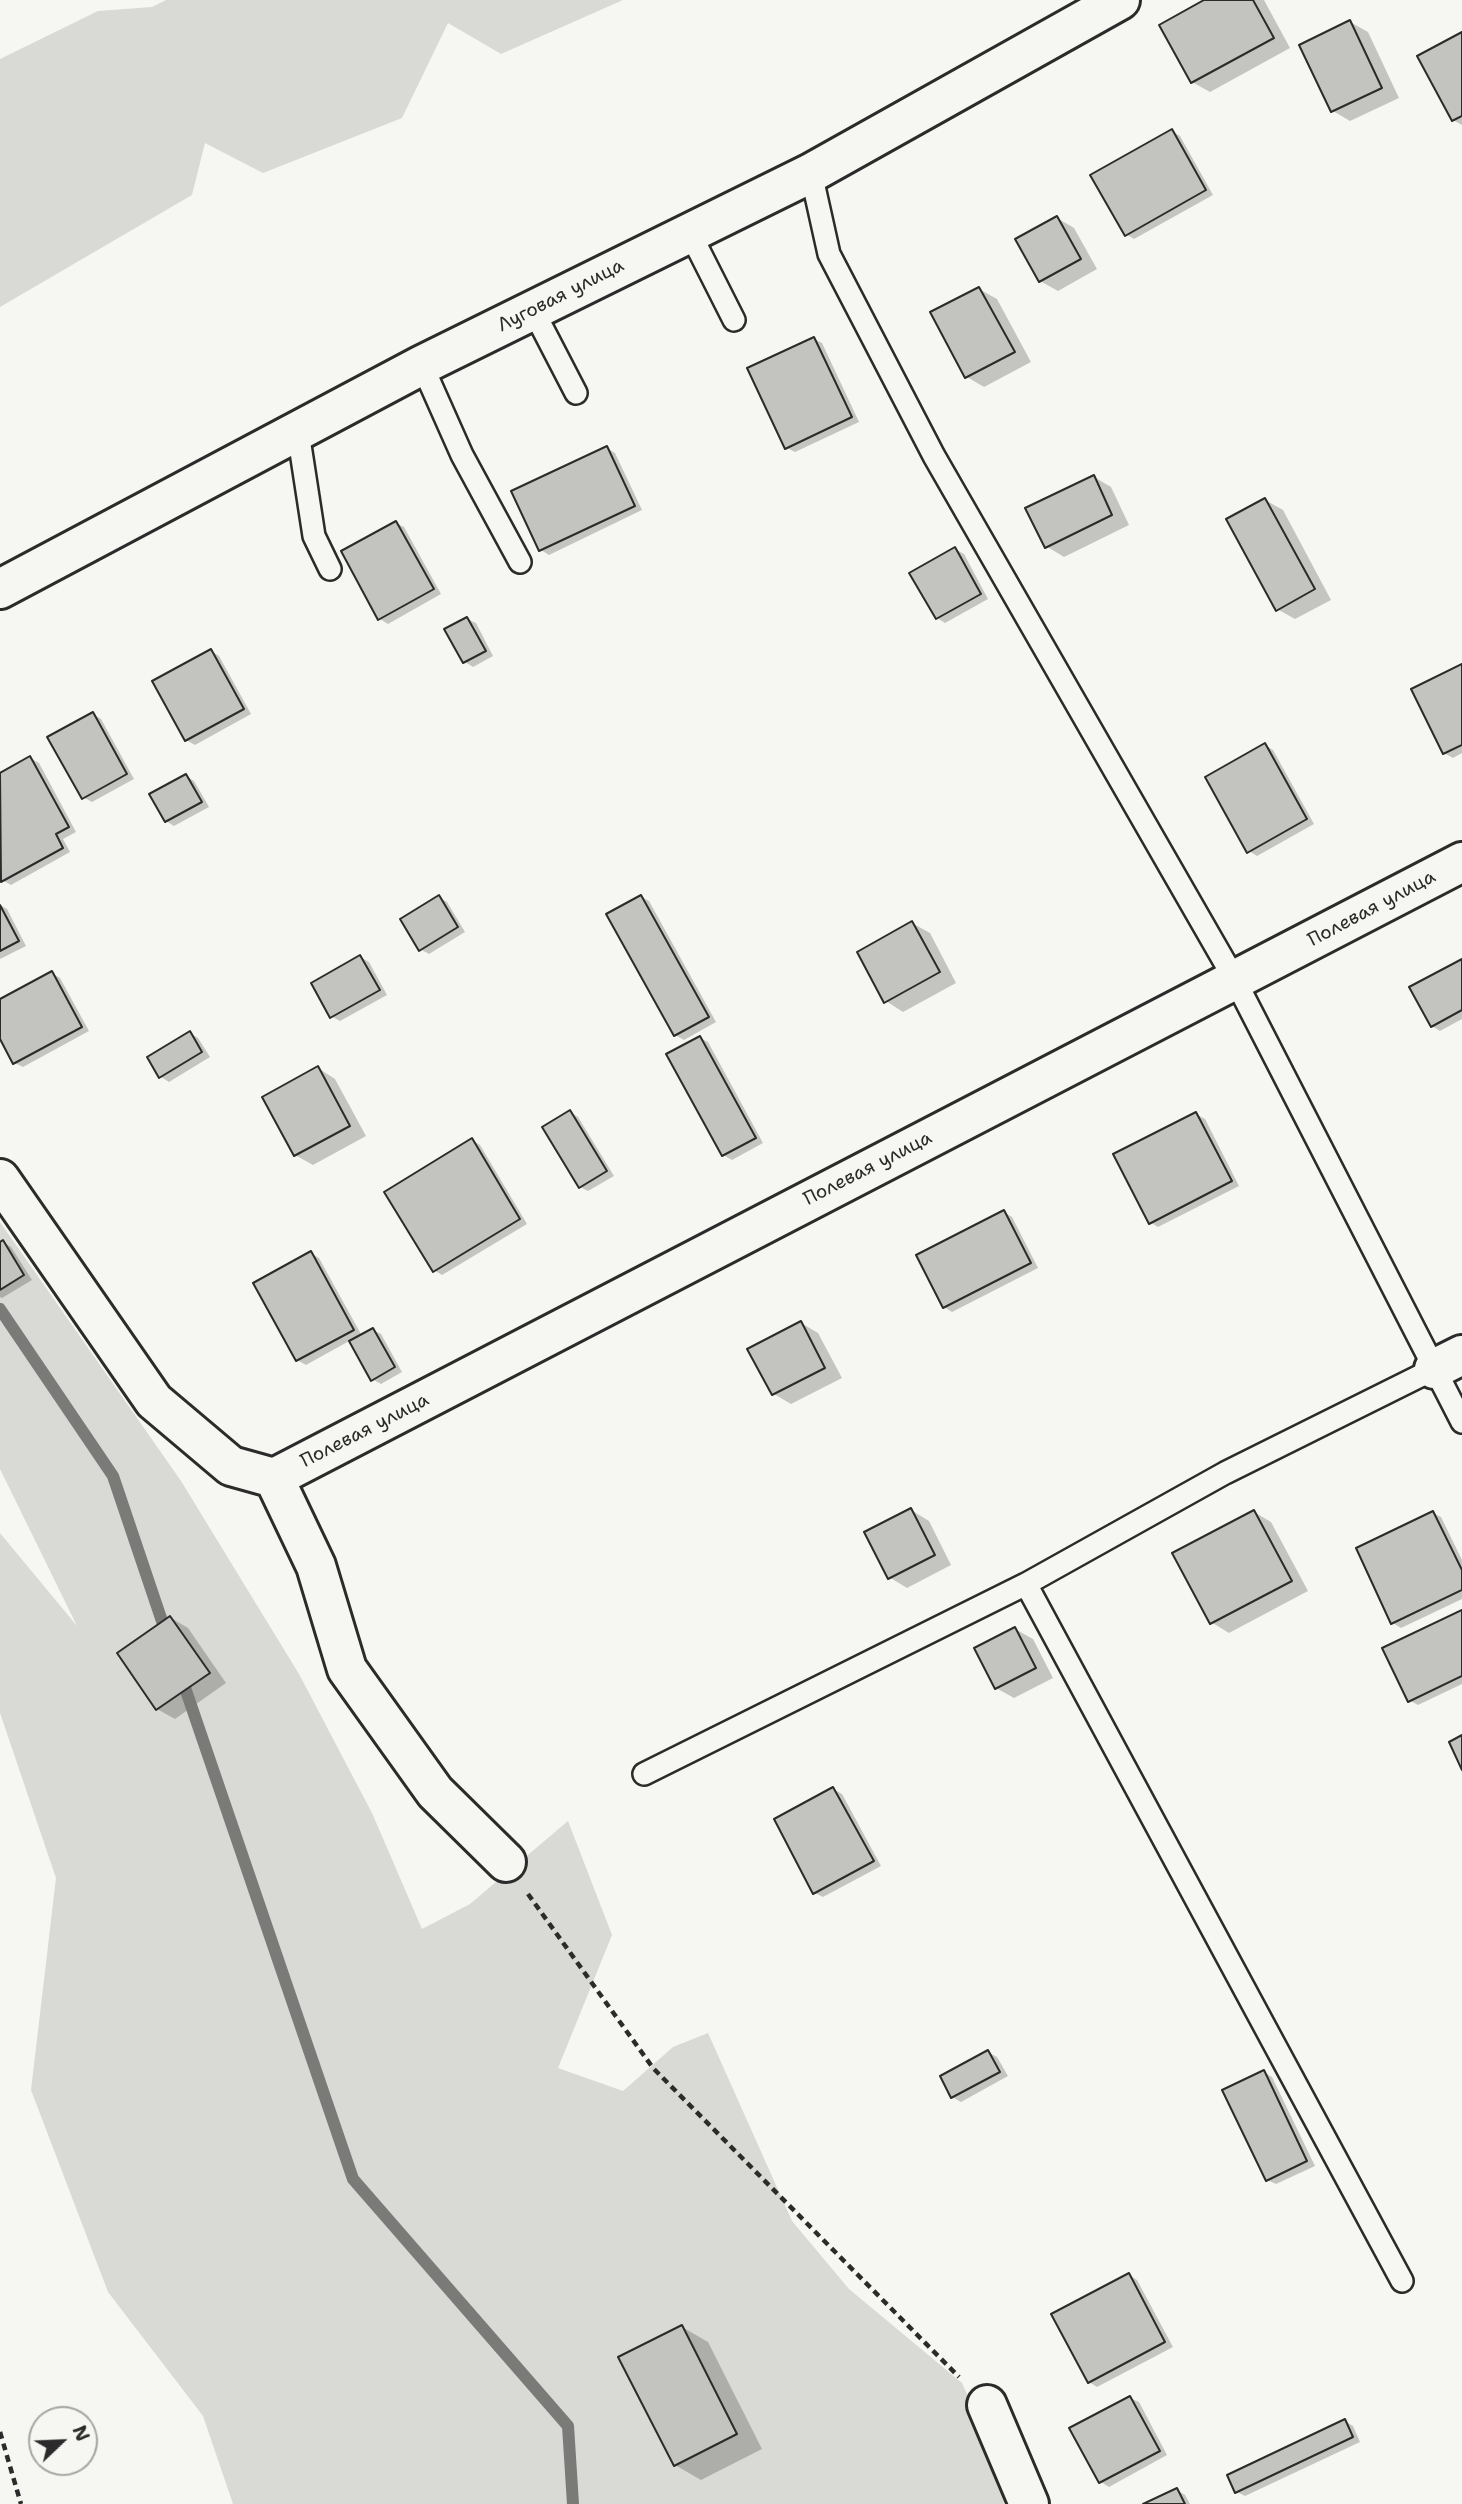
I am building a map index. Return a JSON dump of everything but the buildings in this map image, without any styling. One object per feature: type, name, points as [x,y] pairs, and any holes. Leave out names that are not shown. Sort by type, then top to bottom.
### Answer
[{"type":"street","name":"Луговая улица","points":[[0,589],[422,365],[811,173],[1120,0]]},
{"type":"street","name":"Полевая улица","points":[[274,1478],[1462,862]]},
{"type":"street","points":[[0,1179],[154,1401],[231,1466],[274,1478],[316,1566],[347,1669],[435,1792],[506,1863]]},
{"type":"street","points":[[987,2405],[1029,2504]]},
{"type":"lane","points":[[811,173],[829,254],[922,432],[1235,980],[1448,1362],[1462,1422]]},
{"type":"lane","points":[[689,231],[734,320]]},
{"type":"lane","points":[[533,310],[576,393]]},
{"type":"lane","points":[[422,365],[461,455],[520,562]]},
{"type":"lane","points":[[298,432],[314,536],[331,569]]},
{"type":"lane","points":[[644,1774],[1026,1584],[1225,1473],[1448,1362]]},
{"type":"lane","points":[[1026,1584],[1402,2281]]},
{"type":"path","points":[[506,1863],[653,2068],[987,2405]]},
{"type":"path","points":[[0,2432],[21,2504]]},
{"type":"shaded area","points":[[166,0],[623,0],[501,54],[448,23],[402,118],[263,173],[205,143],[192,195],[0,307],[0,59],[98,11],[152,7]]},
{"type":"shaded area","points":[[0,1222],[181,1481],[299,1674],[372,1813],[422,1929],[470,1904],[568,1821],[612,1935],[558,2068],[623,2091],[673,2047],[708,2033],[792,2221],[849,2289],[962,2383],[1015,2498],[1003,2504],[233,2504],[203,2416],[108,2292],[31,2090],[56,1878],[0,1713],[0,1533],[77,1626],[0,1469]]},
{"type":"waterway","points":[[0,1309],[113,1476],[167,1636]]},
{"type":"waterway","points":[[181,1676],[353,2179],[568,2426],[573,2504]]}]
